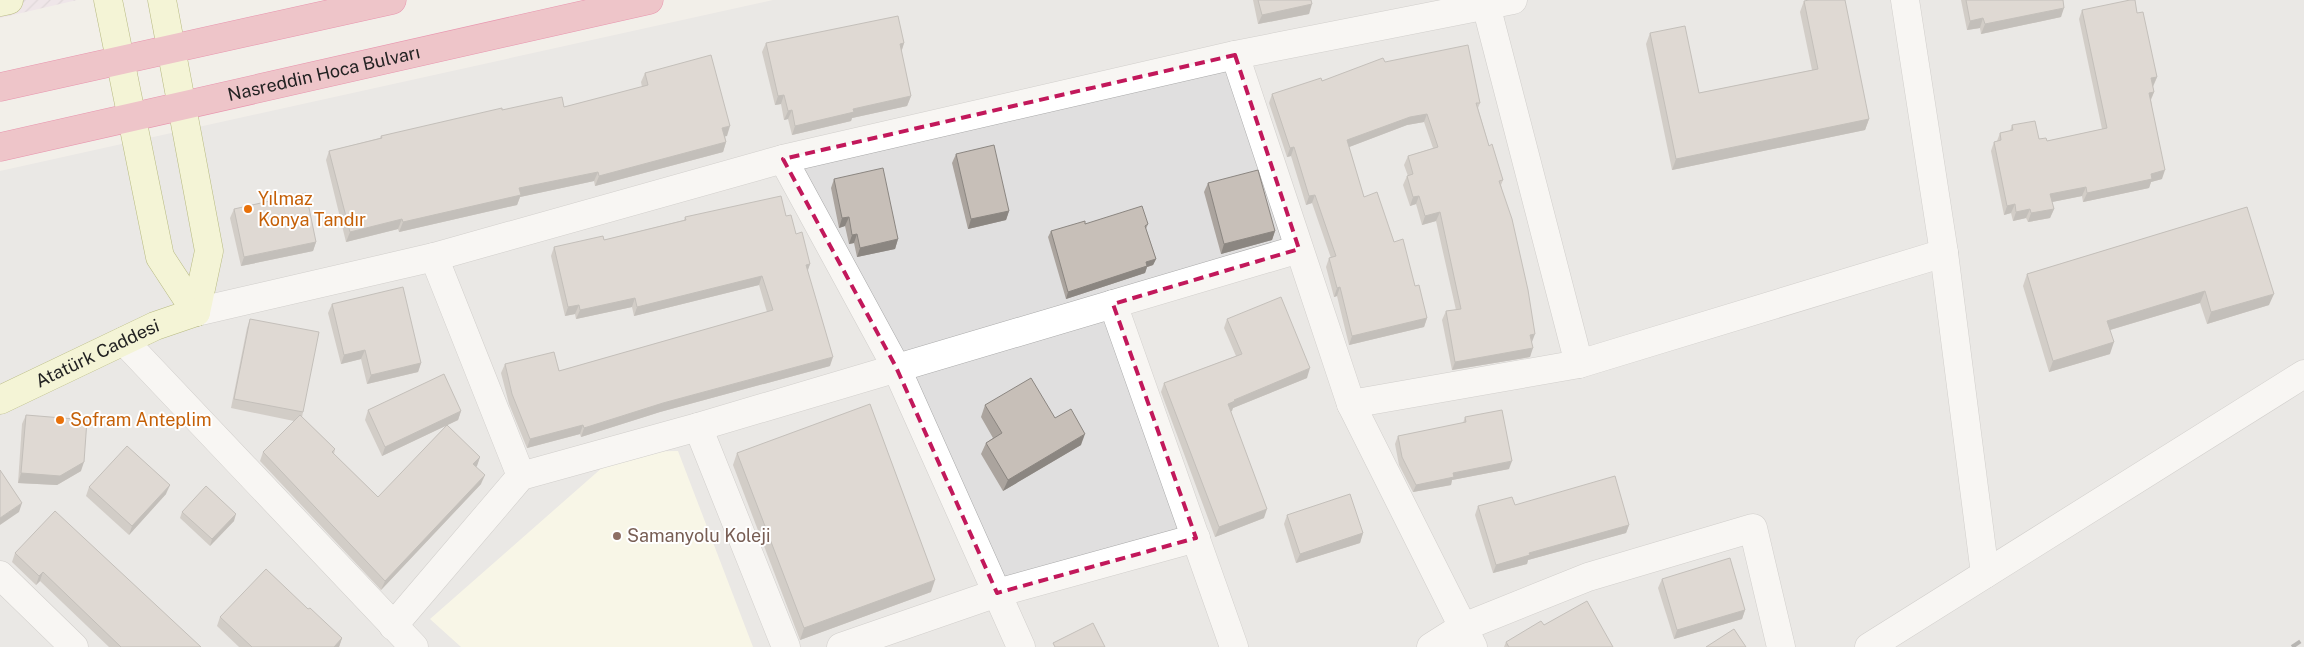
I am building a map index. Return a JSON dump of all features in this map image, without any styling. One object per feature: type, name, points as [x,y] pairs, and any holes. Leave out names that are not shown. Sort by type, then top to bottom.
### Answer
[{"type":"highway","points":[[0,87],[392,0]]},
{"type":"highway","name":"Nasreddin Hoca Bulvarı","points":[[0,147],[649,0]]},
{"type":"street","points":[[0,2],[9,0]]},
{"type":"street","points":[[108,0],[160,257],[196,312]]},
{"type":"street","points":[[162,0],[209,251],[196,312]]},
{"type":"street","points":[[196,312],[434,257],[783,159],[1235,55],[1513,0]]},
{"type":"street","points":[[1905,0],[1944,253],[1985,574]]},
{"type":"street","points":[[1486,5],[1579,364]]},
{"type":"street","points":[[1235,55],[1351,404],[1467,638]]},
{"type":"street","points":[[783,159],[896,368],[1021,647]]},
{"type":"street","points":[[393,626],[520,476],[698,427],[1299,249]]},
{"type":"street","points":[[1351,404],[1579,364],[1944,253]]},
{"type":"street","points":[[434,257],[520,476]]},
{"type":"street","points":[[1113,304],[1234,647]]},
{"type":"street","name":"Atatürk Caddesi","points":[[0,400],[155,326],[196,312]]},
{"type":"street","points":[[124,341],[414,647]]},
{"type":"street","points":[[1869,647],[2304,374]]},
{"type":"street","points":[[698,427],[786,647]]},
{"type":"street","points":[[1431,647],[1467,638],[1588,577],[1753,528],[1781,647]]},
{"type":"street","points":[[841,647],[997,593],[1196,538]]},
{"type":"street","points":[[0,575],[74,647]]},
{"type":"highlighted area","points":[[1235,55],[1299,249],[1113,304],[1196,538],[997,593],[896,367],[783,159]]},
{"type":"shaded area","points":[[0,0],[77,0],[0,18]]},
{"type":"shaded area","points":[[773,0],[2304,0],[2304,647],[0,647],[0,171]]},
{"type":"shaded area","name":"Samanyolu Koleji","points":[[678,451],[753,647],[461,647],[430,619],[620,452]]},
{"type":"building","points":[[1258,0],[1311,0],[1312,4],[1262,15]]},
{"type":"building","points":[[1845,0],[1869,119],[1676,159],[1650,33],[1685,26],[1699,93],[1818,69],[1804,1]]},
{"type":"building","points":[[1966,0],[2063,0],[2064,8],[1985,24],[1983,18],[1970,21]]},
{"type":"building","points":[[2135,0],[2137,13],[2143,12],[2157,77],[2151,78],[2154,92],[2149,93],[2165,170],[2151,174],[2152,179],[2087,193],[2086,187],[2050,194],[2054,209],[2031,213],[2030,209],[2016,212],[2015,204],[2007,206],[1994,142],[2001,140],[2000,133],[2013,130],[2012,125],[2035,121],[2039,139],[2046,138],[2047,141],[2107,128],[2082,10]]},
{"type":"building","points":[[898,16],[904,43],[900,44],[911,96],[853,109],[854,112],[795,126],[792,110],[788,111],[784,95],[778,96],[766,43]]},
{"type":"building","points":[[1468,45],[1480,103],[1476,103],[1489,146],[1492,144],[1503,180],[1499,181],[1512,219],[1528,290],[1535,334],[1530,335],[1533,348],[1455,362],[1446,311],[1461,309],[1440,212],[1425,216],[1419,196],[1413,197],[1407,176],[1413,174],[1408,156],[1438,147],[1427,114],[1410,117],[1347,140],[1364,197],[1377,192],[1394,242],[1403,239],[1415,286],[1419,285],[1427,318],[1352,336],[1340,287],[1337,288],[1329,258],[1336,256],[1315,195],[1309,196],[1294,147],[1290,148],[1272,94],[1321,78],[1322,81],[1383,58],[1385,62]]},
{"type":"building","points":[[711,55],[730,126],[722,128],[726,142],[599,176],[598,172],[519,188],[521,195],[403,222],[402,219],[350,232],[329,151],[382,138],[381,136],[502,108],[502,110],[562,97],[564,107],[648,85],[645,73]]},
{"type":"building","points":[[994,145],[1009,211],[971,219],[956,154]]},
{"type":"building","points":[[883,168],[898,239],[860,248],[857,234],[852,235],[849,217],[842,218],[834,179]]},
{"type":"building","points":[[1258,170],[1275,231],[1224,244],[1208,183]]},
{"type":"building","points":[[306,193],[316,242],[244,257],[234,209]]},
{"type":"building","points":[[781,196],[786,216],[791,215],[796,234],[802,232],[810,264],[806,265],[833,357],[663,403],[584,428],[583,425],[530,439],[512,394],[505,364],[554,352],[559,371],[773,310],[762,276],[637,307],[635,298],[580,310],[579,305],[568,307],[554,247],[603,236],[604,240],[686,220],[685,217]]},
{"type":"building","points":[[1142,206],[1148,224],[1145,226],[1156,259],[1146,262],[1147,266],[1068,292],[1051,231],[1085,221],[1085,224]]},
{"type":"building","points":[[2247,207],[2274,294],[2211,312],[2205,291],[2107,321],[2114,342],[2053,361],[2027,274]]},
{"type":"building","points":[[403,287],[421,363],[371,375],[365,350],[344,355],[332,304]]},
{"type":"building","points":[[1281,297],[1310,368],[1228,404],[1267,509],[1219,527],[1164,383],[1242,354],[1227,319]]},
{"type":"building","points":[[250,319],[319,332],[303,412],[234,399]]},
{"type":"building","points":[[444,374],[461,411],[385,447],[368,410]]},
{"type":"building","points":[[1031,378],[1055,418],[1071,409],[1085,434],[1008,480],[986,443],[1002,433],[985,405]]},
{"type":"building","points":[[870,404],[935,580],[804,628],[737,453]]},
{"type":"building","points":[[1502,410],[1512,461],[1453,473],[1454,477],[1416,485],[1402,457],[1398,436],[1466,422],[1465,417]]},
{"type":"building","points":[[26,415],[87,420],[84,462],[60,476],[21,473]]},
{"type":"building","points":[[300,415],[335,449],[332,452],[378,497],[447,425],[480,457],[473,464],[485,475],[385,581],[263,452]]},
{"type":"building","points":[[127,446],[170,485],[132,526],[89,487]]},
{"type":"building","points":[[0,470],[22,503],[0,518]]},
{"type":"building","points":[[1615,476],[1629,525],[1529,553],[1530,555],[1496,565],[1478,506],[1512,497],[1515,505]]},
{"type":"building","points":[[206,486],[236,514],[212,539],[182,512]]},
{"type":"building","points":[[1350,494],[1363,533],[1300,554],[1287,515]]},
{"type":"building","points":[[55,511],[201,647],[121,647],[43,572],[39,576],[15,553]]},
{"type":"building","points":[[1730,558],[1745,610],[1677,630],[1662,579]]},
{"type":"building","points":[[266,569],[342,638],[334,647],[252,647],[220,617]]},
{"type":"building","points":[[1587,601],[1613,647],[1509,647],[1506,642],[1541,621],[1544,625]]},
{"type":"building","points":[[1093,623],[1105,647],[1055,647],[1053,643]]},
{"type":"building","points":[[1734,629],[1746,647],[1706,647]]},
{"type":"railway","points":[[2292,647],[2304,639]]},
{"type":"place","name":"Yılmaz Konya Tandır","points":[[248,209]]},
{"type":"place","name":"Sofram Anteplim","points":[[60,420]]},
{"type":"place","name":"Samanyolu Koleji","points":[[617,536]]}]
